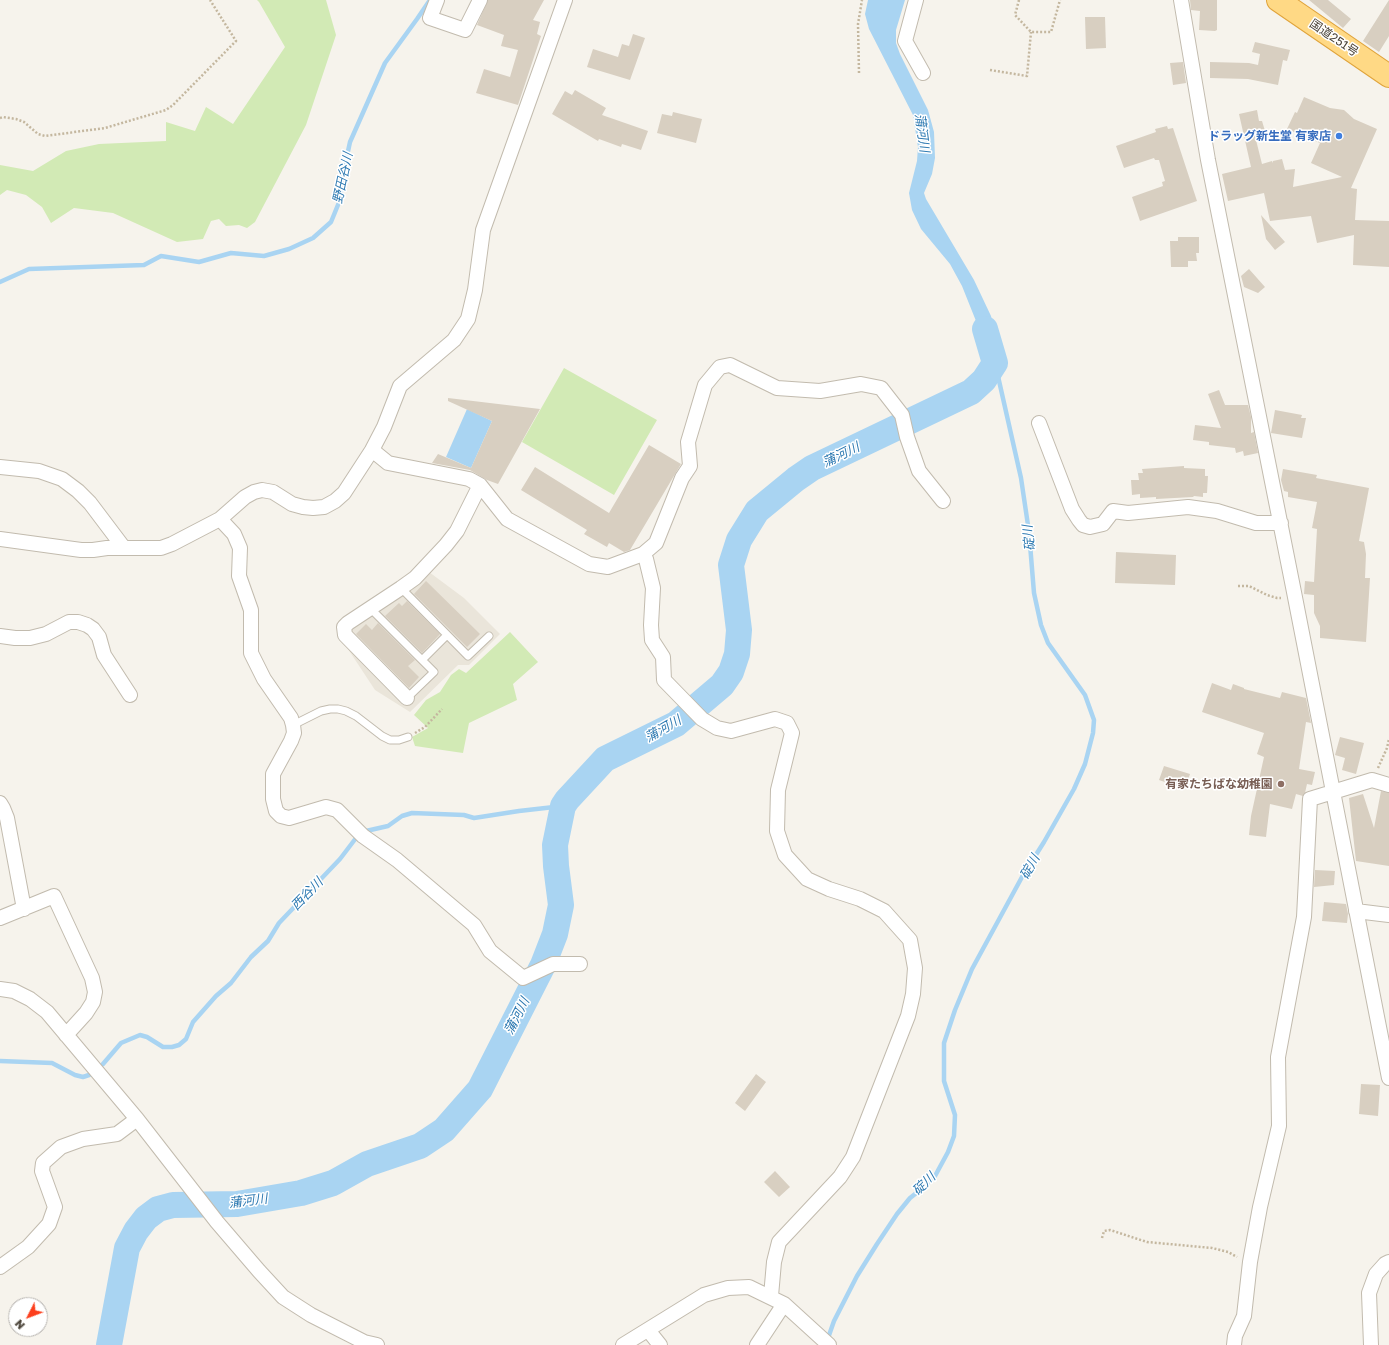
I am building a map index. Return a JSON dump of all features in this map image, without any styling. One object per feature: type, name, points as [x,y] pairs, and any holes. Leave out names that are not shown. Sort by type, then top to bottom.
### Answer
[{"type":"highway","name":"国道251号","points":[[1278,0],[1389,76]]},
{"type":"street","points":[[437,0],[430,18],[465,30],[480,0]]},
{"type":"street","points":[[0,539],[81,550],[161,548],[172,544],[220,519],[245,497],[254,492],[262,490],[273,492],[292,504],[313,508],[324,507],[335,501],[344,493],[372,450],[384,427],[400,386],[454,340],[468,319],[475,290],[483,230],[565,0]]},
{"type":"street","points":[[916,0],[905,41],[923,73]]},
{"type":"street","points":[[1180,0],[1208,160],[1388,1070]]},
{"type":"street","points":[[372,450],[388,463],[469,479],[480,485],[507,519],[589,564],[608,567],[643,554],[656,543],[682,478],[690,466],[688,442],[705,385],[720,367],[730,365],[777,388],[820,391],[861,384],[881,388],[902,415],[919,470],[943,502]]},
{"type":"street","points":[[1039,423],[1072,509],[1083,525],[1090,527],[1103,524],[1113,511],[1128,513],[1188,508],[1217,511],[1256,523],[1281,523]]},
{"type":"street","points":[[0,467],[39,471],[62,479],[78,491],[90,503],[124,548]]},
{"type":"street","points":[[407,698],[345,635],[344,627],[415,578],[457,531],[480,485]]},
{"type":"street","points":[[220,519],[234,534],[240,548],[239,576],[251,610],[251,653],[264,679],[291,718],[293,725],[294,733],[291,741],[273,774],[273,799],[276,811],[281,816],[289,818],[326,807],[337,810],[361,834],[397,860],[474,925],[490,951],[523,978],[553,964],[580,964]]},
{"type":"street","points":[[643,554],[646,559],[653,588],[651,624],[652,640],[664,657],[664,680],[702,719],[717,728],[731,731],[775,719],[787,723],[792,733],[778,790],[777,831],[785,854],[807,879],[884,911],[910,940],[915,968],[908,1016],[853,1158],[840,1177],[779,1242],[774,1262],[771,1296]]},
{"type":"street","points":[[0,636],[30,638],[46,634],[69,622],[78,622],[86,625],[93,629],[99,637],[104,655],[130,695]]},
{"type":"street","points":[[1234,1345],[1235,1336],[1244,1316],[1250,1262],[1260,1207],[1279,1126],[1278,1057],[1304,917],[1310,799],[1334,793],[1372,780],[1389,784]]},
{"type":"street","points":[[0,803],[7,818],[24,908]]},
{"type":"street","points":[[0,918],[54,896],[92,978],[95,992],[93,1002],[86,1013],[66,1035]]},
{"type":"street","points":[[1356,911],[1389,916]]},
{"type":"street","points":[[0,989],[14,992],[30,999],[47,1012],[137,1119],[217,1222],[283,1297],[311,1315],[367,1344]]},
{"type":"street","points":[[0,1267],[28,1248],[49,1224],[55,1207],[42,1171],[43,1163],[61,1147],[83,1139],[117,1134],[137,1119]]},
{"type":"street","points":[[1371,1345],[1369,1293],[1376,1274],[1385,1264],[1389,1262]]},
{"type":"street","points":[[623,1345],[704,1295],[728,1288],[749,1287],[771,1296],[784,1304],[825,1342]]},
{"type":"street","points":[[757,1345],[784,1304]]},
{"type":"street","points":[[648,1330],[660,1345]]},
{"type":"lane","points":[[401,588],[468,656],[489,636]]},
{"type":"lane","points":[[370,608],[434,672],[407,698]]},
{"type":"lane","points":[[422,660],[447,635]]},
{"type":"lane","points":[[293,725],[321,711],[338,709],[356,716],[382,736],[390,740],[399,740],[408,737]]},
{"type":"path","points":[[0,118],[16,118],[24,122],[38,134],[45,136],[105,128],[155,114],[173,105],[236,41],[210,0]]},
{"type":"path","points":[[859,73],[858,24],[862,0]]},
{"type":"path","points":[[1019,0],[1015,15],[1031,32],[1051,32],[1060,0]]},
{"type":"path","points":[[990,70],[1027,76],[1031,32]]},
{"type":"path","points":[[1238,586],[1249,586],[1277,598],[1294,595]]},
{"type":"path","points":[[408,737],[425,727],[442,708]]},
{"type":"path","points":[[1372,780],[1387,748],[1389,739]]},
{"type":"path","points":[[1102,1238],[1104,1231],[1110,1230],[1151,1243],[1212,1248],[1228,1252],[1245,1262],[1250,1262]]},
{"type":"shaded area","points":[[429,572],[464,598],[500,634],[469,665],[458,665],[410,712],[375,690],[346,646],[347,631]]},
{"type":"green space","points":[[257,0],[326,0],[336,35],[306,125],[255,222],[247,228],[239,225],[226,226],[219,219],[211,221],[203,239],[177,242],[113,213],[74,208],[51,223],[42,207],[26,195],[7,190],[0,195],[0,165],[33,171],[66,151],[99,144],[166,141],[166,122],[195,131],[206,107],[233,124],[285,47]]},
{"type":"green space","points":[[564,368],[657,420],[614,495],[522,442]]},
{"type":"green space","points":[[510,632],[538,662],[513,684],[517,700],[469,723],[463,753],[415,746],[412,737],[428,728],[414,715],[426,700],[440,692],[451,675],[459,669],[466,673]]},
{"type":"water","points":[[868,0],[905,0],[896,30],[896,43],[928,110],[934,132],[935,158],[932,174],[924,193],[926,199],[974,280],[991,316],[998,350],[995,363],[984,350],[976,321],[962,286],[950,264],[921,229],[912,210],[909,193],[917,161],[918,147],[913,115],[869,29],[865,14]]},
{"type":"water","points":[[467,409],[492,421],[471,468],[446,457]]},
{"type":"building","points":[[488,0],[544,0],[533,20],[540,22],[537,34],[541,36],[518,105],[476,93],[484,69],[510,77],[518,50],[501,46],[504,35],[477,25]]},
{"type":"building","points":[[1190,0],[1217,0],[1217,30],[1199,30],[1200,11],[1191,10]]},
{"type":"building","points":[[1309,0],[1328,0],[1351,19],[1343,28]]},
{"type":"building","points":[[1389,0],[1389,36],[1379,52],[1363,41]]},
{"type":"building","points":[[1085,17],[1105,17],[1106,48],[1086,49]]},
{"type":"building","points":[[633,34],[645,38],[630,80],[587,67],[593,49],[618,57],[622,44],[629,46]]},
{"type":"building","points":[[1255,42],[1290,50],[1287,61],[1283,60],[1278,85],[1248,79],[1210,78],[1210,62],[1249,63],[1258,65],[1260,54],[1252,52]]},
{"type":"building","points":[[1183,62],[1186,83],[1173,85],[1170,63]]},
{"type":"building","points":[[575,90],[606,108],[602,115],[648,131],[641,150],[622,144],[621,147],[599,139],[598,141],[552,114],[565,91],[572,95]]},
{"type":"building","points":[[1304,97],[1330,108],[1344,110],[1354,119],[1377,129],[1351,188],[1357,189],[1355,220],[1389,221],[1389,267],[1353,265],[1354,235],[1317,243],[1311,216],[1270,221],[1264,193],[1228,201],[1222,174],[1251,167],[1239,114],[1257,110],[1259,121],[1262,121],[1265,131],[1261,131],[1263,139],[1256,140],[1262,164],[1272,161],[1272,163],[1273,161],[1282,159],[1285,170],[1295,169],[1293,187],[1342,177],[1311,163],[1320,143],[1287,129],[1295,112],[1297,113]]},
{"type":"building","points":[[673,112],[702,119],[696,143],[657,133],[662,114],[672,116]]},
{"type":"building","points":[[1167,126],[1168,129],[1173,128],[1197,201],[1140,221],[1132,197],[1163,186],[1162,182],[1165,181],[1159,160],[1155,160],[1154,158],[1124,168],[1116,146],[1156,132],[1155,129]]},
{"type":"building","points":[[1261,215],[1285,242],[1275,250],[1266,239]]},
{"type":"building","points":[[1178,237],[1199,237],[1199,253],[1196,253],[1197,261],[1188,261],[1188,267],[1171,267],[1170,241],[1178,241]]},
{"type":"building","points":[[1249,269],[1265,287],[1258,293],[1244,287],[1241,276]]},
{"type":"building","points":[[1219,390],[1225,405],[1248,405],[1251,417],[1251,433],[1254,432],[1258,453],[1244,456],[1243,451],[1236,453],[1235,448],[1209,445],[1209,442],[1193,440],[1195,425],[1221,428],[1208,394]]},
{"type":"building","points":[[448,398],[540,409],[498,484],[487,480],[470,470],[432,463],[438,454],[471,468],[492,421],[448,401]]},
{"type":"building","points":[[1275,410],[1302,415],[1301,418],[1306,418],[1302,438],[1271,433]]},
{"type":"building","points":[[649,445],[681,464],[630,550],[624,552],[609,543],[607,547],[584,534],[587,530],[521,490],[535,467],[609,513]]},
{"type":"building","points":[[1184,466],[1184,468],[1205,469],[1205,476],[1208,476],[1207,493],[1203,493],[1203,497],[1194,496],[1156,499],[1156,497],[1140,498],[1140,494],[1132,495],[1131,480],[1139,480],[1138,473],[1143,473],[1142,469]]},
{"type":"building","points":[[1283,469],[1317,475],[1316,478],[1369,488],[1359,541],[1364,542],[1366,554],[1365,578],[1370,578],[1366,642],[1320,638],[1320,626],[1314,613],[1314,595],[1304,594],[1305,581],[1314,582],[1317,529],[1312,528],[1317,502],[1288,497],[1288,492],[1284,491],[1281,480]]},
{"type":"building","points":[[1116,552],[1176,555],[1175,585],[1115,583]]},
{"type":"building","points":[[426,581],[480,634],[467,647],[414,594]]},
{"type":"building","points":[[407,601],[440,634],[422,653],[385,616],[399,603],[402,606]]},
{"type":"building","points":[[378,623],[415,660],[408,666],[419,677],[409,688],[356,634],[366,624],[372,630]]},
{"type":"building","points":[[1212,683],[1231,690],[1233,684],[1244,689],[1280,698],[1282,692],[1306,698],[1311,723],[1306,722],[1299,769],[1315,772],[1312,785],[1307,784],[1303,796],[1296,794],[1292,809],[1270,804],[1266,837],[1249,835],[1251,816],[1264,757],[1257,754],[1264,733],[1202,712]]},
{"type":"building","points":[[1340,737],[1364,743],[1356,774],[1342,770],[1345,758],[1335,755]]},
{"type":"building","points":[[1164,766],[1190,774],[1185,789],[1159,780]]},
{"type":"building","points":[[1381,791],[1389,793],[1389,866],[1356,861],[1349,798],[1363,794],[1374,828]]},
{"type":"building","points":[[1315,870],[1335,871],[1334,885],[1314,887]]},
{"type":"building","points":[[1324,902],[1346,904],[1348,914],[1347,923],[1322,921]]},
{"type":"building","points":[[756,1074],[766,1082],[745,1111],[735,1103]]},
{"type":"building","points":[[1361,1084],[1380,1085],[1378,1116],[1359,1114]]},
{"type":"building","points":[[775,1171],[790,1187],[779,1197],[764,1182]]},
{"type":"waterway","name":"野田谷川","points":[[0,282],[29,269],[144,265],[161,256],[199,262],[231,253],[264,256],[289,249],[313,238],[331,222],[340,200],[342,179],[350,142],[385,63],[430,0]]},
{"type":"waterway","name":"蒲河川","points":[[109,1345],[127,1248],[136,1231],[146,1218],[158,1209],[173,1205],[237,1204],[301,1193],[333,1183],[367,1164],[420,1146],[444,1130],[480,1089],[543,965],[555,934],[561,905],[555,845],[563,806],[605,759],[676,724],[722,685],[731,672],[737,654],[739,630],[731,565],[739,540],[757,511],[812,468],[971,392],[984,380],[995,363],[985,329]]},
{"type":"waterway","name":"碇川","points":[[827,1341],[834,1321],[857,1276],[877,1244],[897,1214],[910,1198],[935,1176],[948,1152],[954,1136],[955,1115],[944,1081],[944,1043],[955,1010],[972,969],[1022,877],[1074,789],[1085,764],[1093,733],[1094,720],[1085,695],[1048,643],[1041,625],[1034,593],[1029,532],[1021,478],[995,363]]},
{"type":"waterway","name":"西谷川","points":[[103,1064],[121,1043],[140,1035],[147,1037],[163,1047],[179,1045],[186,1039],[193,1022],[216,996],[231,983],[251,957],[268,941],[279,923],[340,859],[356,838],[366,831],[388,826],[402,816],[412,813],[464,815],[474,818],[563,806]]},
{"type":"waterway","name":"西谷川","points":[[0,1061],[52,1063],[75,1075],[83,1077],[89,1075]]},
{"type":"place","name":"ドラッグ新生堂 有家店","points":[[1339,136]]},
{"type":"place","name":"有家たちばな幼稚園","points":[[1281,784]]}]
